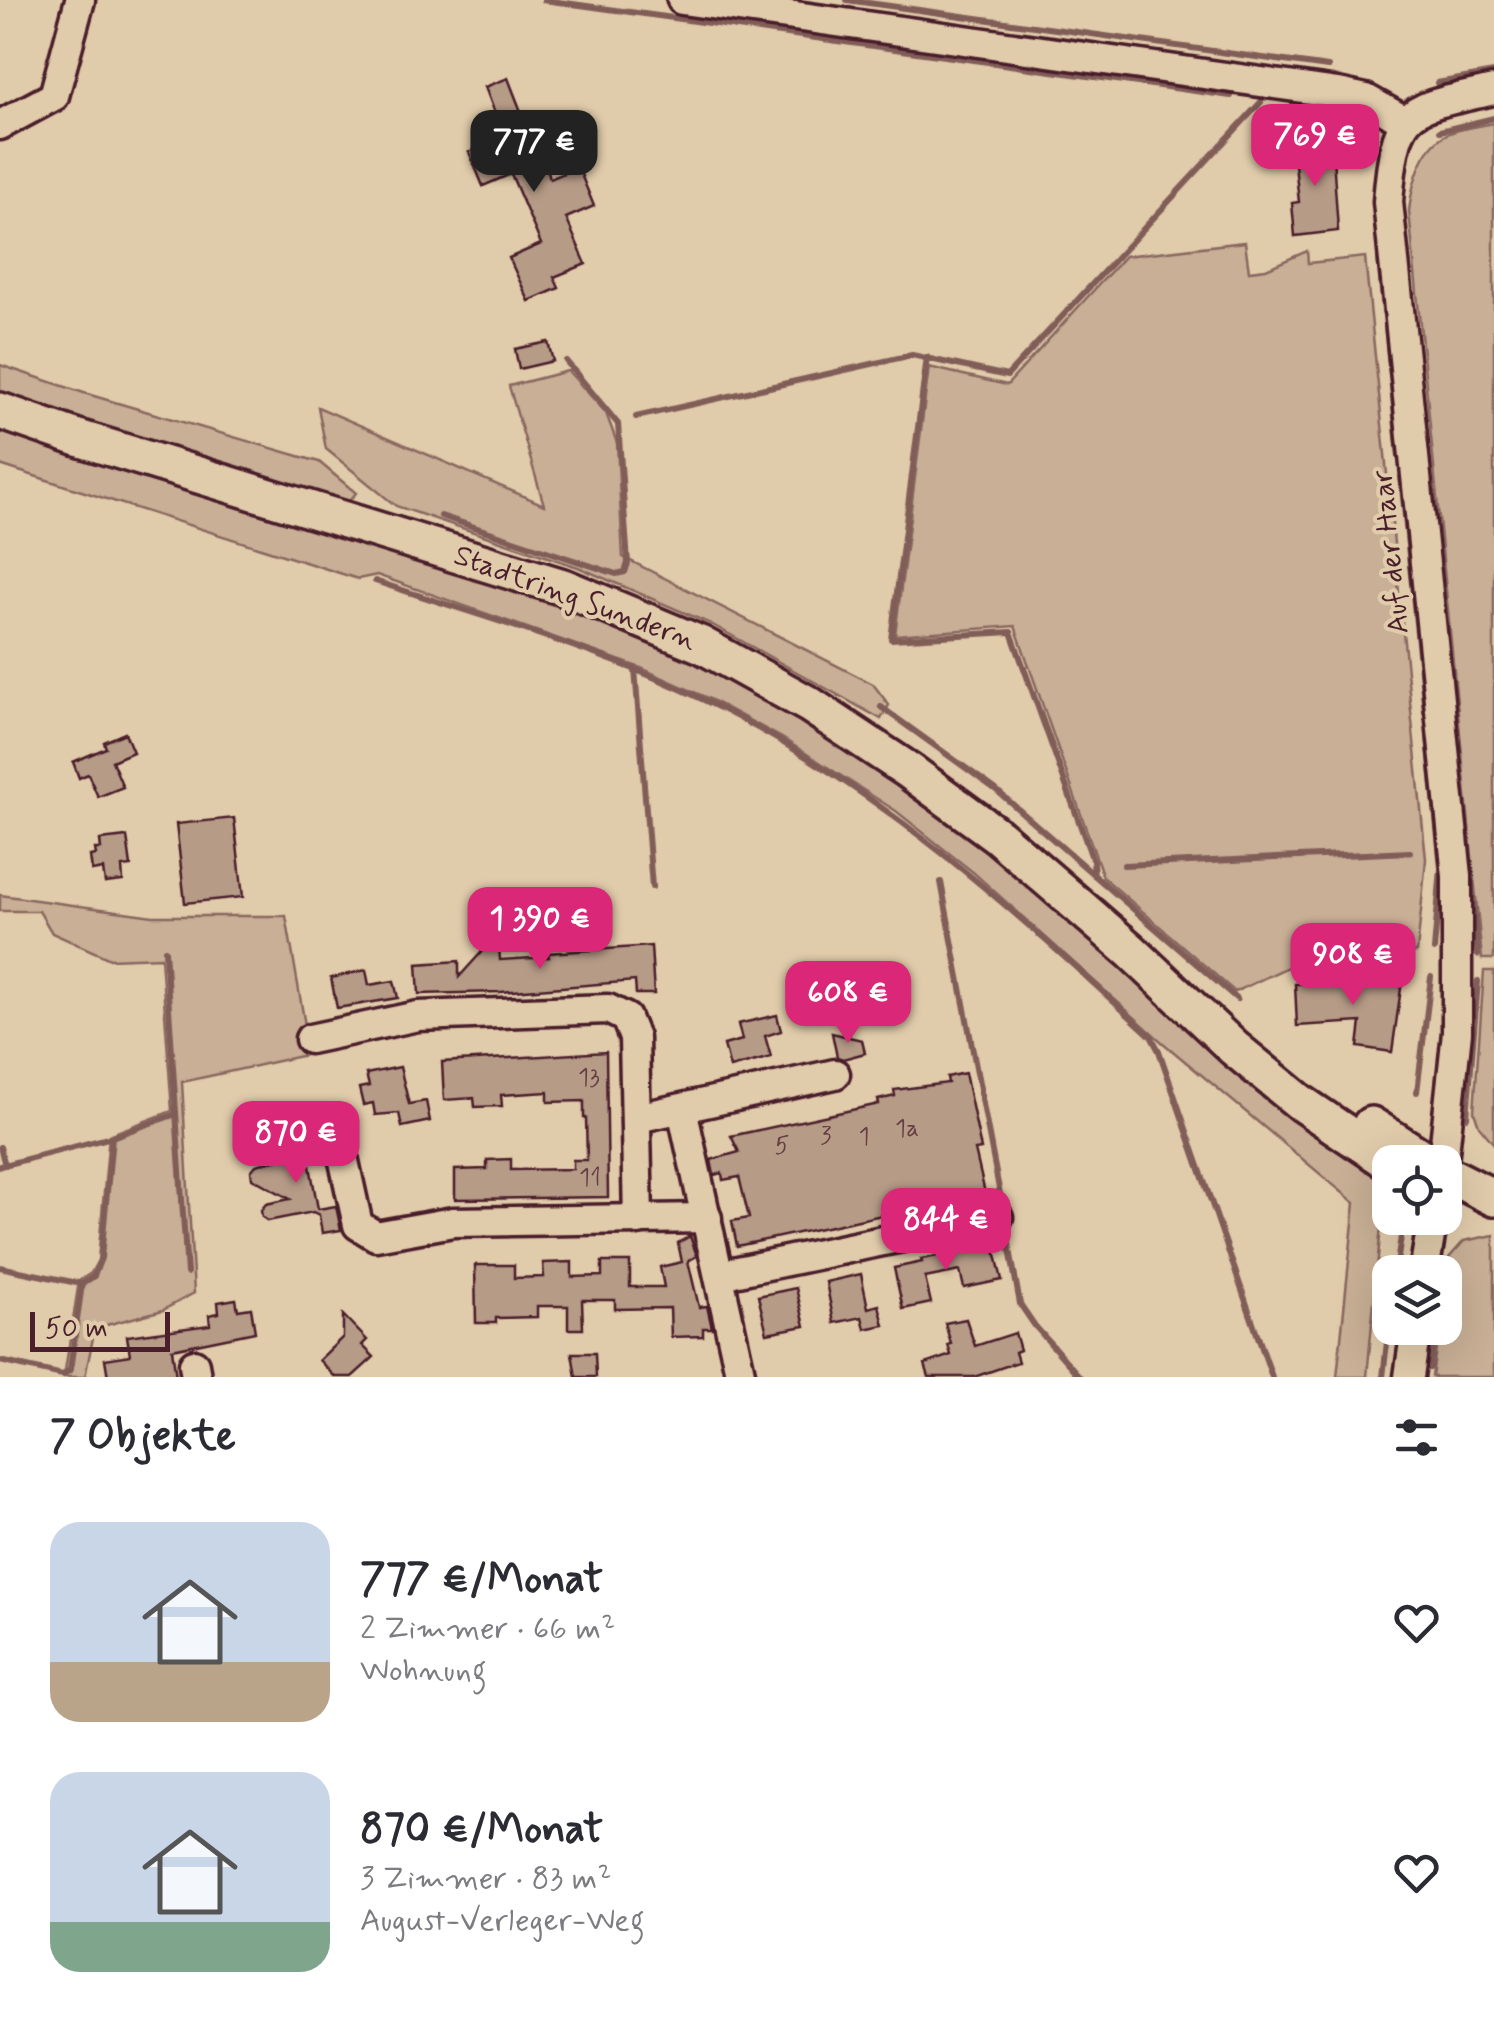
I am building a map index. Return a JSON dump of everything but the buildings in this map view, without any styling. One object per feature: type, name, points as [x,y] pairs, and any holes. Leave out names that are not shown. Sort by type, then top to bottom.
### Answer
[{"type":"main road","name":"Stadtring Sundern","points":[[0,411],[563,587],[702,645],[810,705],[908,770],[998,836],[1131,951],[1398,1145]]},
{"type":"main road","name":"Stadtring Sundern","points":[[1462,1182],[1494,1198]]},
{"type":"main road","points":[[1462,1206],[1494,1220]]},
{"type":"street","points":[[0,125],[54,96],[80,0]]},
{"type":"street","points":[[682,0],[1338,93],[1366,98],[1405,122],[1428,104],[1494,90]]},
{"type":"street","name":"Auf der Haar","points":[[1405,122],[1396,140],[1388,202],[1459,925],[1456,979],[1429,1145]]},
{"type":"street","points":[[310,1039],[418,1016],[608,1009],[626,1018],[634,1038],[638,1220]]},
{"type":"street","points":[[637,1118],[835,1074]]},
{"type":"street","points":[[682,1109],[742,1377]]},
{"type":"street","points":[[340,1143],[358,1225],[376,1236],[453,1222],[707,1218]]},
{"type":"street","points":[[719,1275],[998,1217]]},
{"type":"street","points":[[1405,1345],[1406,1377]]},
{"type":"street","points":[[1406,1377],[1413,1345]]},
{"type":"shaded area","points":[[1494,123],[1494,959],[1482,959],[1409,211],[1419,168],[1438,140],[1458,130]]},
{"type":"shaded area","points":[[1245,242],[1249,271],[1266,269],[1307,251],[1308,263],[1365,257],[1426,859],[1417,952],[1294,964],[1235,992],[1103,877],[1015,626],[895,635],[929,367],[1007,385],[1125,256]]},
{"type":"shaded area","points":[[0,365],[319,462],[356,493],[344,507],[0,400]]},
{"type":"shaded area","points":[[568,371],[606,413],[617,443],[623,557],[873,684],[889,705],[881,719],[711,624],[578,567],[396,506],[326,449],[318,407],[544,505],[509,386]]},
{"type":"shaded area","points":[[0,424],[545,594],[690,652],[899,775],[1372,1169],[1372,1235],[1380,1235],[1378,1255],[1372,1255],[1367,1377],[1337,1377],[1355,1203],[1162,1042],[974,873],[896,811],[782,738],[641,668],[377,575],[358,579],[0,465]]},
{"type":"shaded area","points":[[0,895],[153,916],[286,916],[310,1054],[182,1082],[194,1293],[163,1310],[95,1328],[85,1377],[64,1377],[79,1281],[91,1273],[98,1260],[109,1135],[172,1111],[161,957],[110,959],[52,933],[39,911],[0,911]]},
{"type":"shaded area","points":[[1484,971],[1494,971],[1494,1144],[1479,1126],[1474,1111]]},
{"type":"shaded area","points":[[1494,1235],[1494,1377],[1432,1377],[1437,1345],[1462,1345],[1462,1255],[1452,1255],[1464,1241]]},
{"type":"waterway","points":[[544,0],[1231,96]]},
{"type":"waterway","points":[[847,0],[1328,67]]},
{"type":"waterway","points":[[1437,83],[1494,73]]},
{"type":"waterway","points":[[636,417],[912,355],[1007,376],[1261,102]]},
{"type":"waterway","points":[[1440,131],[1494,118]]},
{"type":"waterway","points":[[1379,258],[1384,312]]},
{"type":"waterway","points":[[1386,326],[1399,457]]},
{"type":"waterway","points":[[927,357],[891,639],[1011,632],[1093,861],[1094,875]]},
{"type":"waterway","points":[[441,516],[616,574],[625,572],[628,563],[618,424],[566,361]]},
{"type":"waterway","points":[[1401,477],[1425,711]]},
{"type":"waterway","points":[[375,581],[624,665],[767,733],[884,809],[1047,942],[1151,1036],[1159,1051],[1272,1377]]},
{"type":"waterway","points":[[635,669],[652,887]]},
{"type":"waterway","points":[[881,707],[995,789],[1237,999]]},
{"type":"waterway","points":[[1428,737],[1441,868],[1434,950]]},
{"type":"waterway","points":[[1124,865],[1410,852]]},
{"type":"waterway","points":[[1470,872],[1478,955]]},
{"type":"waterway","points":[[941,882],[1003,1210]]},
{"type":"waterway","points":[[165,950],[187,1273]]},
{"type":"waterway","points":[[1417,1092],[1431,977]]},
{"type":"waterway","points":[[1467,1117],[1478,981]]},
{"type":"waterway","points":[[0,1166],[112,1137],[176,1114]]},
{"type":"waterway","points":[[0,1267],[82,1284],[94,1276],[101,1258],[112,1137]]},
{"type":"waterway","points":[[0,1147],[5,1165]]},
{"type":"waterway","points":[[1005,1222],[1020,1304],[1080,1377]]},
{"type":"waterway","points":[[1398,1255],[1401,1235]]},
{"type":"waterway","points":[[0,1361],[63,1375],[70,1370],[82,1284]]},
{"type":"waterway","points":[[1383,1377],[1387,1345]]},
{"type":"waterway","points":[[1430,1368],[1433,1345]]}]
